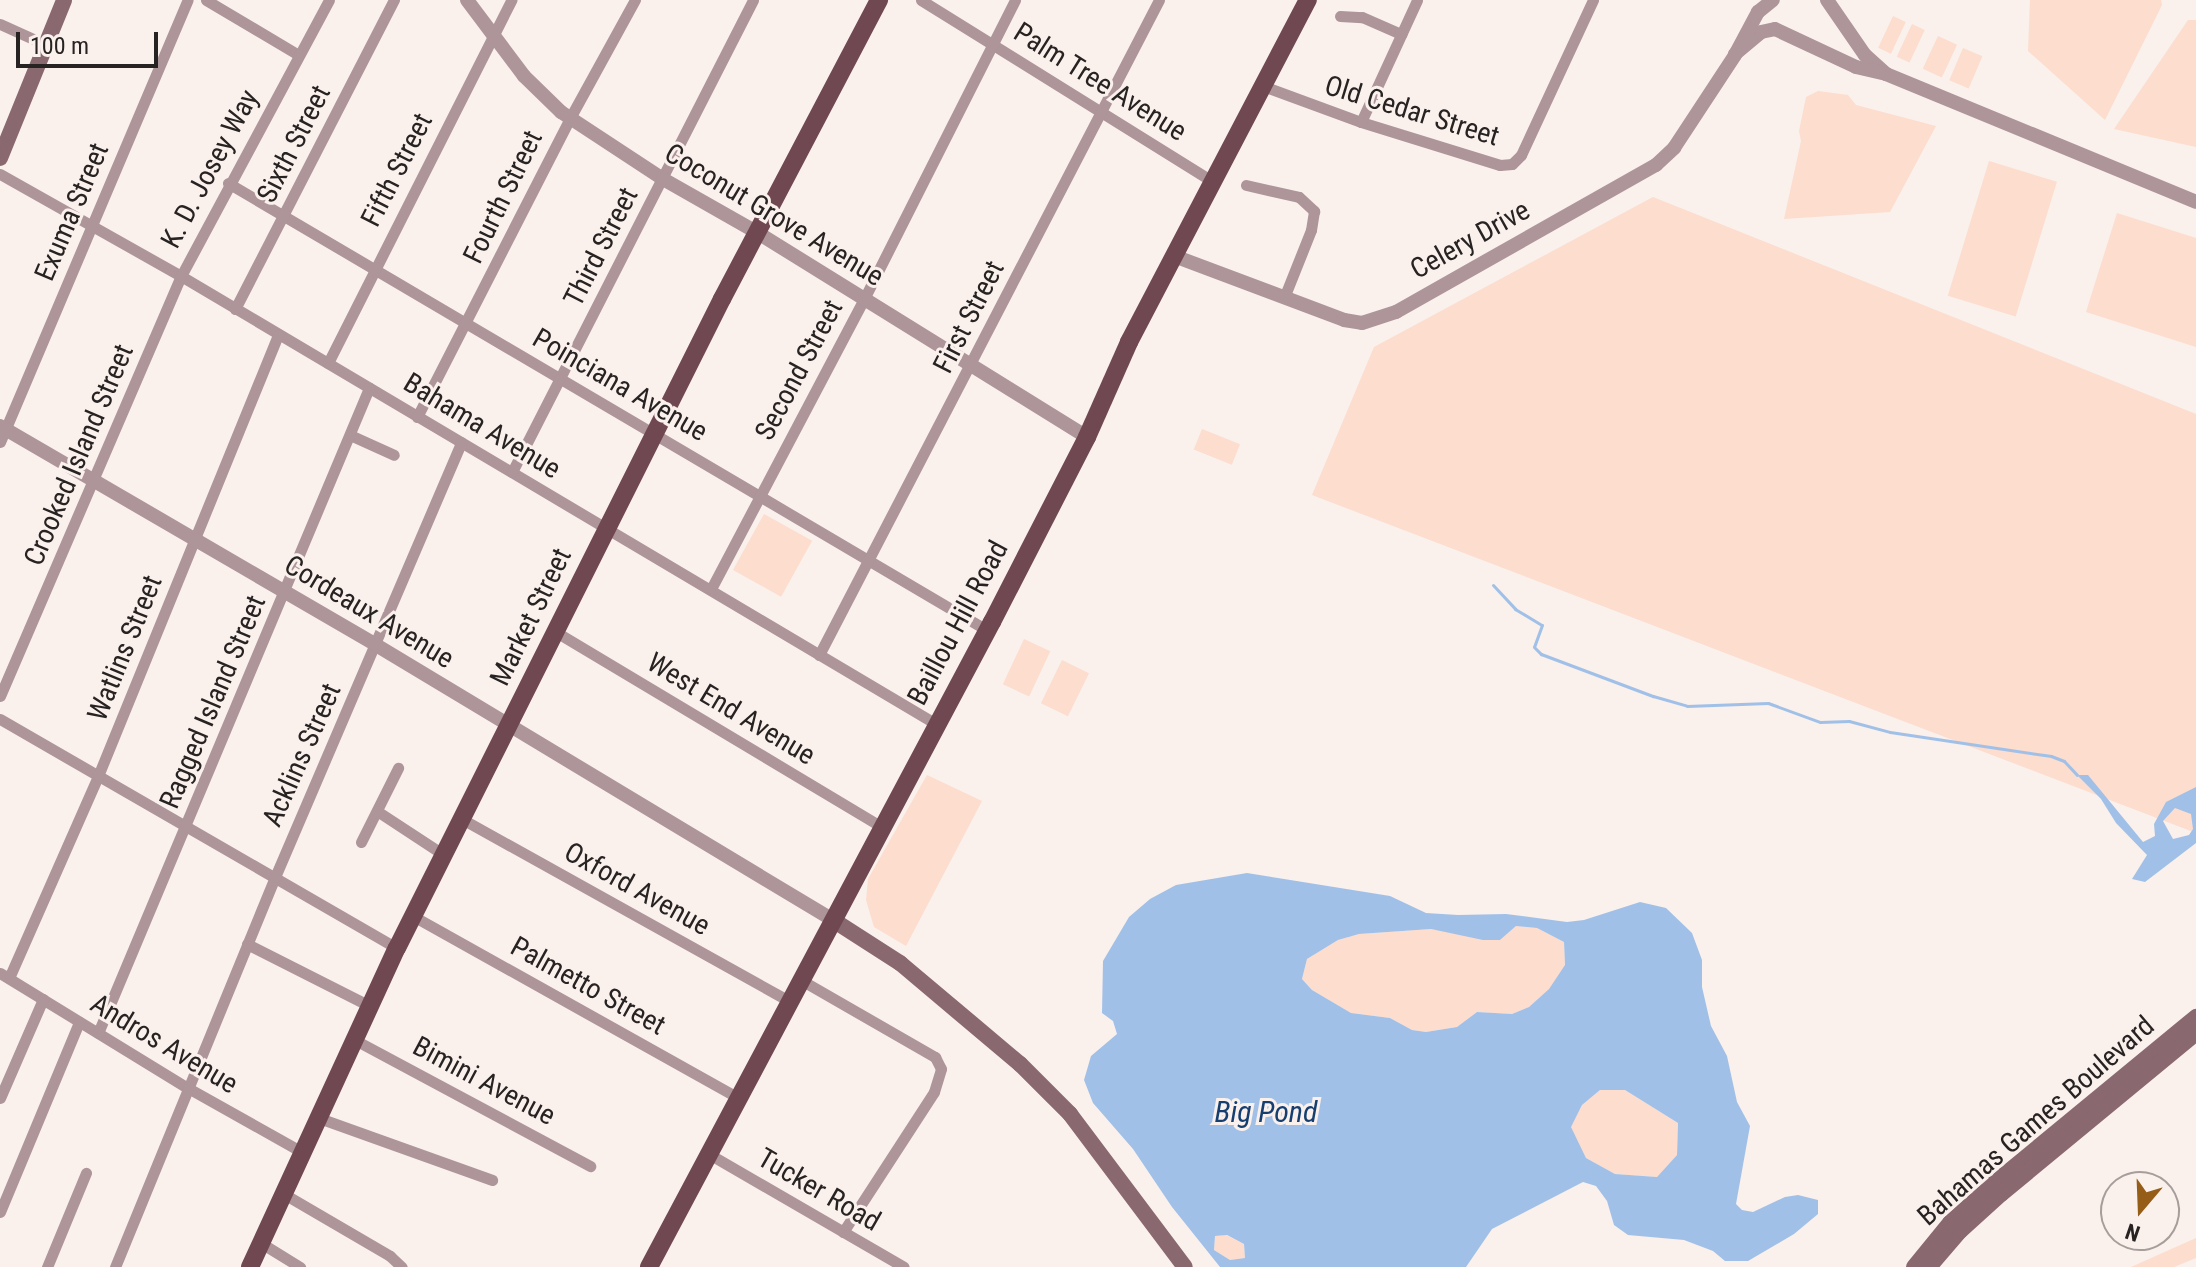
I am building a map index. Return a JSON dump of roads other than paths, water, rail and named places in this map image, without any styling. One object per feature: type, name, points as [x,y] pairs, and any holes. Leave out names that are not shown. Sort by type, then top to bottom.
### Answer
[{"type":"main road","points":[[0,158],[7,122],[64,0]]},
{"type":"main road","name":"Market Street","points":[[250,1267],[397,948],[655,433],[879,0]]},
{"type":"main road","name":"Baillou Hill Road","points":[[649,1267],[987,630],[1087,437],[1129,342],[1308,0]]},
{"type":"main road","points":[[833,920],[900,963],[1020,1064],[1077,1122],[1185,1266]]},
{"type":"main road","name":"Bahamas Games Boulevard","points":[[1914,1267],[1950,1223],[1991,1186],[2196,1017]]},
{"type":"main road","name":"Bahamas Games Boulevard","points":[[1929,1267],[1960,1231],[2001,1194],[2196,1033]]},
{"type":"street","name":"Exuma Street","points":[[2,432],[188,0]]},
{"type":"street","points":[[206,0],[297,54]]},
{"type":"street","name":"K. D. Josey Way","points":[[181,276],[297,54],[329,0]]},
{"type":"street","name":"Sixth Street","points":[[235,309],[394,0]]},
{"type":"street","name":"Coconut Grove Avenue","points":[[467,0],[541,96],[570,118],[663,179],[758,233],[1087,437]]},
{"type":"street","name":"Fifth Street","points":[[328,363],[511,0]]},
{"type":"street","name":"Fourth Street","points":[[417,417],[570,118],[635,0]]},
{"type":"street","name":"Third Street","points":[[512,472],[753,0]]},
{"type":"street","name":"Palm Tree Avenue","points":[[921,0],[1212,181]]},
{"type":"street","name":"Second Street","points":[[711,589],[864,299],[1015,0]]},
{"type":"street","name":"First Street","points":[[819,655],[1159,0]]},
{"type":"street","points":[[1361,122],[1417,0]]},
{"type":"street","name":"Old Cedar Street","points":[[1263,86],[1361,122],[1500,165],[1512,164],[1521,155],[1593,0]]},
{"type":"street","name":"Celery Drive","points":[[1174,256],[1284,298],[1362,323],[1396,312],[1656,165],[1674,148],[1735,55],[1746,29],[1758,12],[1773,0]]},
{"type":"street","name":"Celery Drive","points":[[1827,0],[1865,55],[1886,74]]},
{"type":"street","points":[[1340,16],[1355,15],[1401,34]]},
{"type":"street","points":[[0,24],[44,44]]},
{"type":"street","name":"Celery Drive","points":[[1735,55],[1761,32],[1775,29],[1856,67],[1886,74],[2152,181],[2196,202]]},
{"type":"street","name":"Bahama Avenue","points":[[0,174],[181,276],[936,724]]},
{"type":"street","name":"Celery Drive","points":[[2152,181],[2196,194]]},
{"type":"street","name":"Poinciana Avenue","points":[[228,183],[987,630]]},
{"type":"street","points":[[1246,185],[1299,197],[1314,211],[1311,230],[1284,298]]},
{"type":"street","name":"Crooked Island Street","points":[[0,696],[181,276]]},
{"type":"street","name":"Watlins Street","points":[[4,976],[98,776],[278,334]]},
{"type":"street","name":"Ragged Island Street","points":[[98,1033],[286,593],[369,388]]},
{"type":"street","name":"Cordeaux Avenue","points":[[2,432],[95,481],[376,645],[833,920]]},
{"type":"street","points":[[350,435],[394,455]]},
{"type":"street","name":"Acklins Street","points":[[115,1267],[275,877],[461,442]]},
{"type":"street","name":"West End Avenue","points":[[556,632],[882,827]]},
{"type":"street","points":[[0,719],[397,948]]},
{"type":"street","points":[[361,842],[398,768]]},
{"type":"street","points":[[377,811],[444,855]]},
{"type":"street","name":"Oxford Avenue","points":[[462,819],[789,1001]]},
{"type":"street","name":"Palmetto Street","points":[[413,916],[740,1099]]},
{"type":"street","points":[[247,944],[370,1006]]},
{"type":"street","name":"Andros Avenue","points":[[4,976],[188,1088],[304,1153]]},
{"type":"street","points":[[801,980],[935,1057],[941,1069],[934,1092],[843,1232]]},
{"type":"street","points":[[0,1098],[43,999]]},
{"type":"street","points":[[0,1212],[79,1022]]},
{"type":"street","name":"Bimini Avenue","points":[[355,1040],[590,1166]]},
{"type":"street","points":[[319,1118],[492,1180]]},
{"type":"street","name":"Tucker Road","points":[[709,1154],[904,1267]]},
{"type":"street","points":[[47,1267],[86,1173]]},
{"type":"street","points":[[284,1194],[390,1256],[402,1267]]},
{"type":"street","points":[[261,1243],[300,1267]]},
{"type":"water","points":[[2077,775],[2088,775],[2143,842],[2155,836],[2154,824],[2166,802],[2196,787],[2196,843],[2145,882],[2132,879],[2147,855],[2116,823],[2101,799]],"holes":[[[2175,808],[2191,814],[2193,829],[2189,835],[2173,839],[2163,821]]]},
{"type":"water","name":"Big Pond","points":[[1247,873],[1390,896],[1426,913],[1506,914],[1567,922],[1584,920],[1640,902],[1666,908],[1692,933],[1702,960],[1702,987],[1711,1026],[1727,1056],[1737,1102],[1750,1126],[1736,1204],[1742,1210],[1753,1212],[1785,1197],[1798,1195],[1818,1200],[1818,1214],[1794,1234],[1748,1261],[1725,1261],[1713,1251],[1684,1240],[1628,1235],[1614,1225],[1607,1201],[1596,1186],[1583,1182],[1492,1229],[1466,1267],[1220,1267],[1172,1207],[1133,1149],[1093,1103],[1084,1080],[1091,1056],[1117,1034],[1113,1021],[1102,1013],[1103,961],[1129,917],[1150,899],[1176,885]],"holes":[[[1516,926],[1537,928],[1564,942],[1565,965],[1549,989],[1529,1007],[1512,1014],[1477,1012],[1457,1027],[1426,1032],[1412,1030],[1390,1018],[1351,1013],[1312,990],[1302,979],[1307,959],[1338,940],[1359,934],[1431,929],[1483,940],[1500,940]],[[1600,1090],[1625,1090],[1678,1123],[1677,1155],[1657,1177],[1615,1174],[1586,1158],[1571,1127],[1582,1105]],[[1227,1235],[1244,1244],[1245,1258],[1230,1260],[1214,1250],[1215,1236]]]},
{"type":"waterway","points":[[1493,585],[1515,609],[1542,625],[1534,647],[1541,654],[1653,696],[1687,706],[1768,703],[1820,722],[1849,721],[1890,732],[2051,756],[2064,761],[2077,775]]}]
